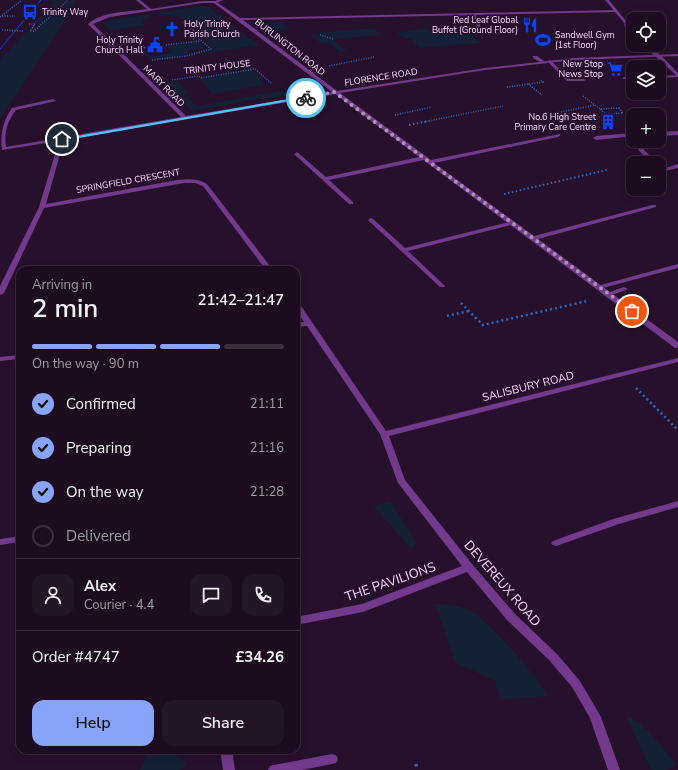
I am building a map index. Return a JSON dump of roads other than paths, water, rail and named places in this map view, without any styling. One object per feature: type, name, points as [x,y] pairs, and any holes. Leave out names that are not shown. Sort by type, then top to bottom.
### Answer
[{"type":"street","points":[[138,0],[150,10],[222,0]]},
{"type":"street","points":[[607,0],[625,22]]},
{"type":"street","name":"BURLINGTON ROAD","points":[[215,2],[334,92],[534,238],[678,346]]},
{"type":"street","name":"MARY ROAD","points":[[150,10],[94,20],[90,24],[186,118]]},
{"type":"street","points":[[239,19],[616,11]]},
{"type":"street","points":[[473,14],[482,33]]},
{"type":"street","points":[[653,52],[678,76]]},
{"type":"street","name":"FLORENCE ROAD","points":[[53,101],[14,109],[5,121],[0,132],[0,140],[4,149],[334,92],[550,60],[678,55]]},
{"type":"street","points":[[535,57],[542,62]]},
{"type":"street","points":[[550,60],[569,80],[584,80]]},
{"type":"street","points":[[666,77],[678,76]]},
{"type":"street","points":[[666,134],[678,133]]},
{"type":"street","points":[[431,162],[558,135]]},
{"type":"street","points":[[596,138],[626,136]]},
{"type":"street","points":[[0,293],[42,207],[62,139]]},
{"type":"street","points":[[639,156],[641,150],[647,156]]},
{"type":"street","points":[[297,154],[351,203]]},
{"type":"street","points":[[326,179],[424,158]]},
{"type":"street","points":[[666,169],[678,166]]},
{"type":"street","name":"SPRINGFIELD CRESCENT","points":[[42,207],[177,182],[192,180],[201,182],[205,185],[267,266]]},
{"type":"street","points":[[534,238],[654,206]]},
{"type":"street","points":[[371,220],[442,286]]},
{"type":"street","points":[[404,250],[513,223]]},
{"type":"street","points":[[599,287],[678,266]]},
{"type":"street","points":[[609,294],[624,289]]},
{"type":"street","points":[[300,310],[384,434]]},
{"type":"street","points":[[300,325],[310,324]]},
{"type":"street","points":[[0,359],[16,357]]},
{"type":"street","name":"SALISBURY ROAD","points":[[384,434],[678,360]]},
{"type":"street","name":"DEVEREUX ROAD","points":[[384,434],[401,481],[469,568],[511,617],[553,657],[576,684],[595,717],[614,770]]},
{"type":"street","points":[[556,543],[616,521],[678,504]]},
{"type":"street","points":[[0,542],[16,540]]},
{"type":"street","name":"THE PAVILIONS","points":[[300,621],[363,608],[469,568]]},
{"type":"street","points":[[227,754],[229,770]]},
{"type":"street","points":[[274,770],[332,759]]},
{"type":"tram line","points":[[0,49],[41,0]]},
{"type":"place","name":"Trinity Way","points":[[30,12]]},
{"type":"place","name":"Red Leaf Global Buffet (Ground Floor)","points":[[530,25]]},
{"type":"place","name":"Holy Trinity Parish Church","points":[[172,29]]},
{"type":"place","name":"Sandwell Gym (1st Floor)","points":[[543,40]]},
{"type":"place","name":"Holy Trinity Church Hall","points":[[155,45]]},
{"type":"place","name":"New Stop News Stop","points":[[615,69]]},
{"type":"place","name":"No.6 High Street Primary Care Centre","points":[[608,122]]}]
